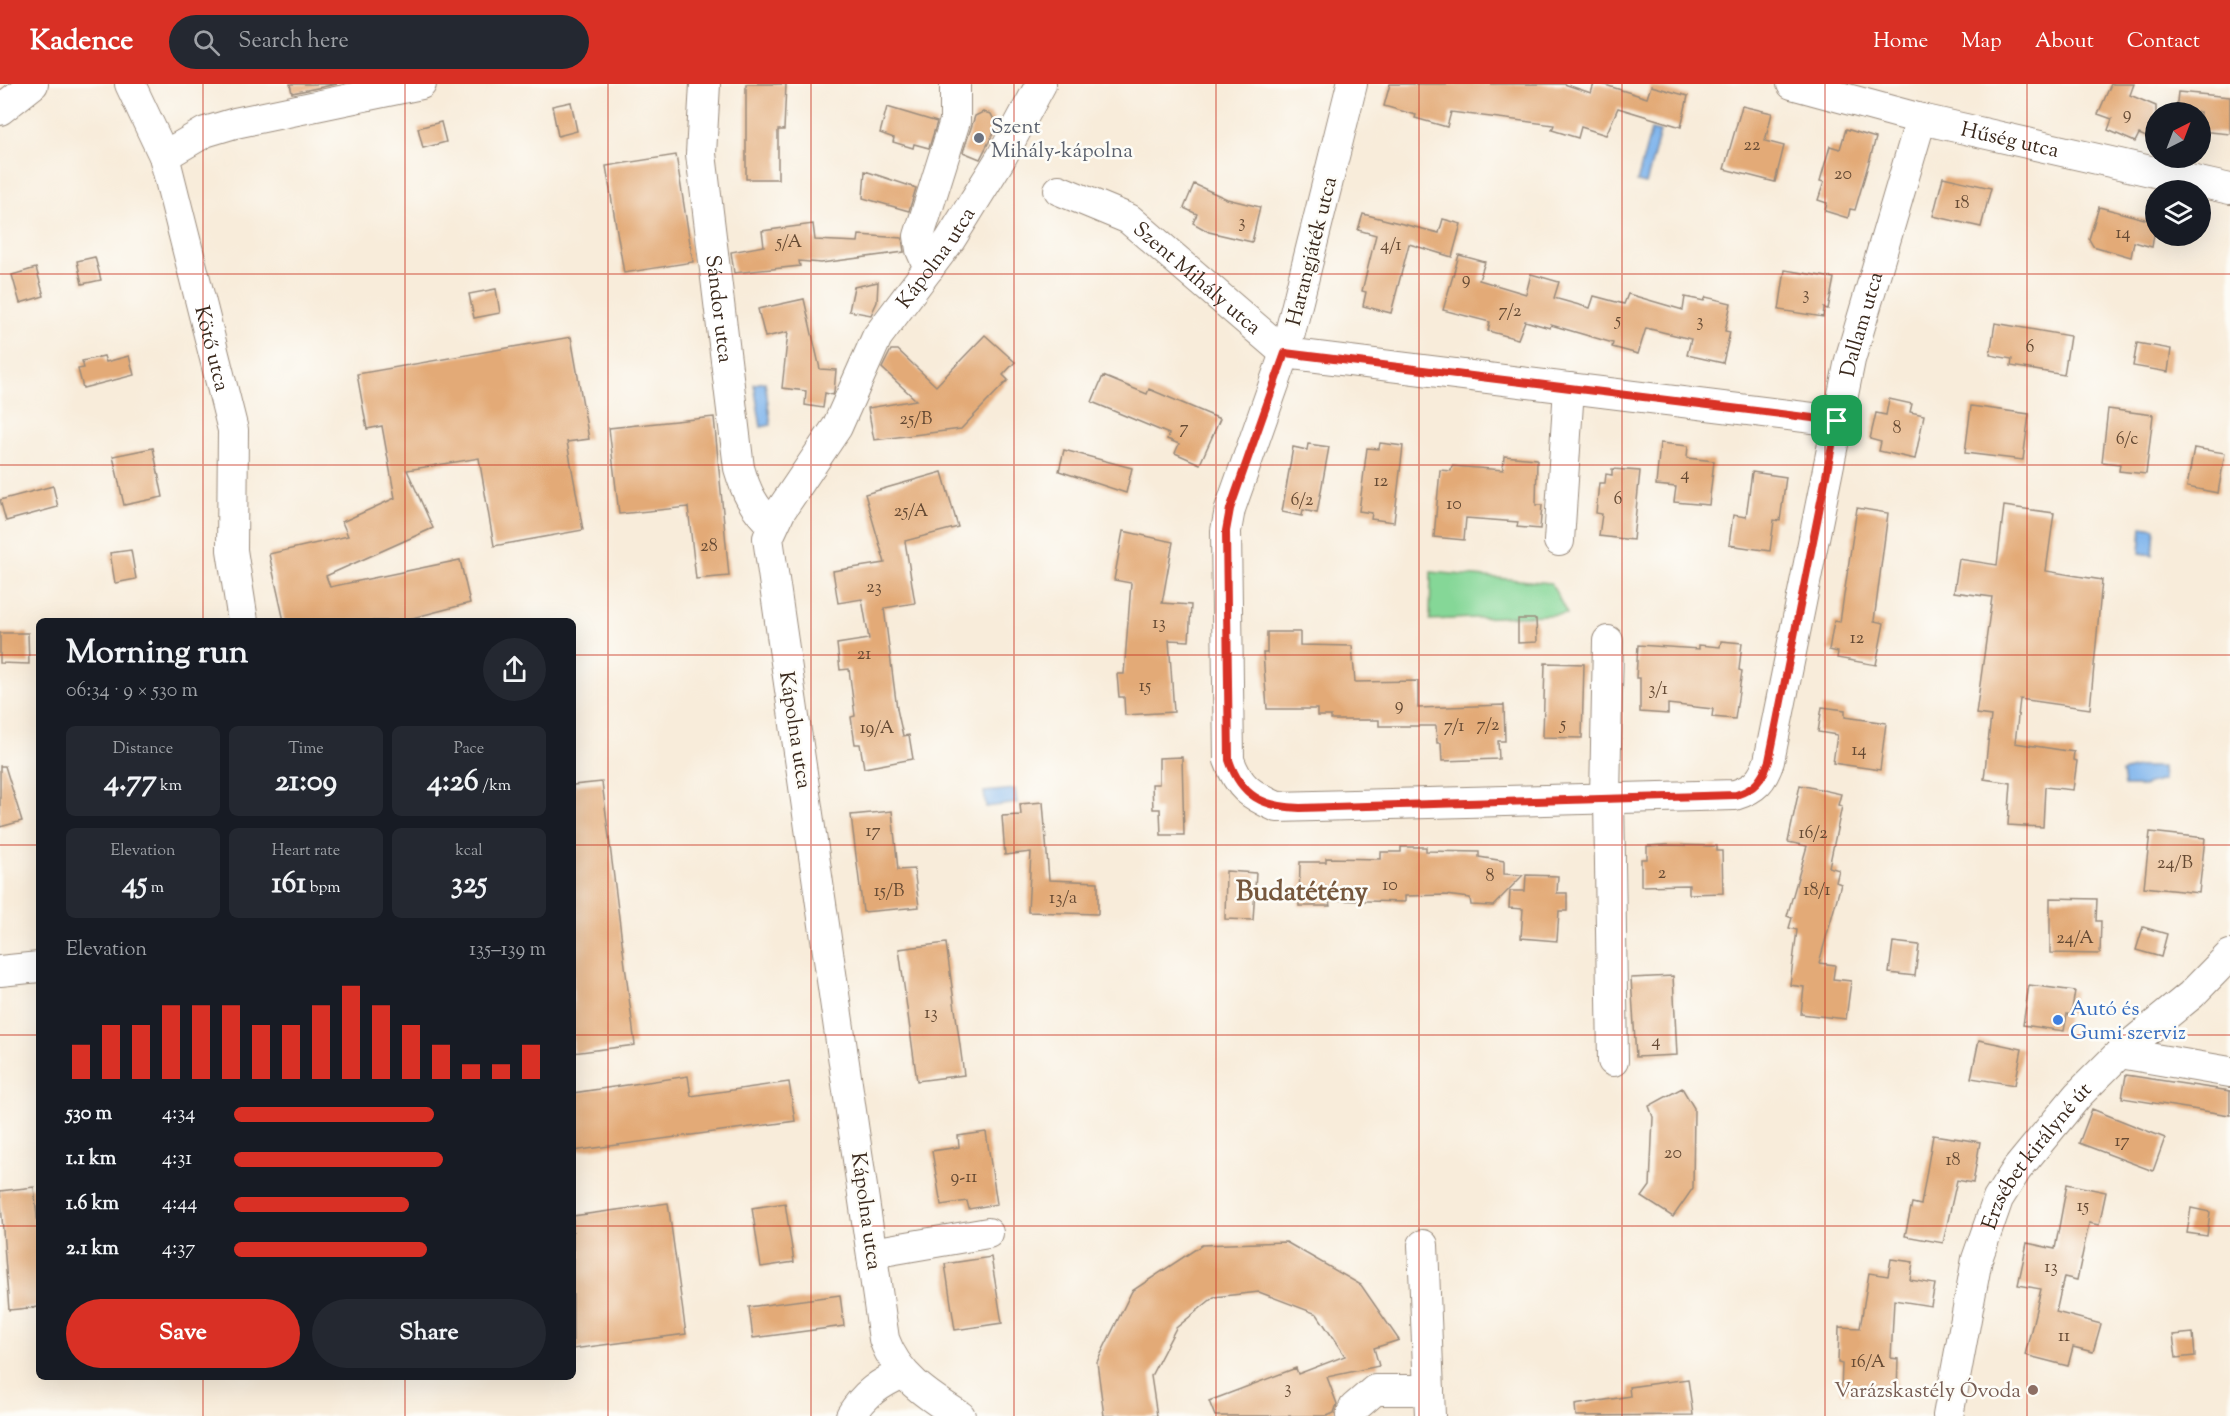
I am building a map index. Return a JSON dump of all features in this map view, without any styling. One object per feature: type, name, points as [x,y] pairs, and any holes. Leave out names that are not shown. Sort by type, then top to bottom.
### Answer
[{"type":"street","points":[[0,110],[33,84]]},
{"type":"street","name":"Kötő utca","points":[[130,84],[164,156],[233,430],[232,550],[243,618]]},
{"type":"street","points":[[164,156],[205,132],[235,123],[421,84]]},
{"type":"street","name":"Sándor utca","points":[[705,84],[701,154],[739,468],[745,491],[755,508],[772,525]]},
{"type":"street","points":[[928,268],[921,250],[919,236],[955,121],[955,84]]},
{"type":"street","name":"Kápolna utca","points":[[960,1416],[926,1395],[903,1373],[884,1339],[769,553],[772,525],[837,427],[876,338],[976,199],[1041,84]]},
{"type":"street","name":"Harangjáték utca","points":[[1352,84],[1285,353],[1230,509],[1226,531],[1229,760],[1235,779],[1254,797],[1277,807],[1607,798]]},
{"type":"street","name":"Hűség utca","points":[[1792,84],[1921,118],[2230,189]]},
{"type":"street","name":"Dallam utca","points":[[1607,798],[1736,795],[1754,788],[1761,781],[1769,761],[1850,360],[1921,118]]},
{"type":"street","name":"Szent Mihály utca","points":[[1059,190],[1129,219],[1285,353]]},
{"type":"street","points":[[1285,353],[1837,421]]},
{"type":"street","points":[[1559,541],[1569,388]]},
{"type":"street","points":[[1608,641],[1607,798],[1613,1061]]},
{"type":"street","name":"Erzsébet királyné út","points":[[1948,1416],[1977,1258],[1998,1199],[2049,1128],[2078,1095],[2120,1053],[2191,995],[2230,954]]},
{"type":"street","points":[[0,971],[36,967]]},
{"type":"street","points":[[2120,1053],[2230,1072]]},
{"type":"street","points":[[872,1253],[988,1233]]},
{"type":"street","points":[[1351,1416],[1354,1408],[1375,1390],[1430,1403],[1422,1245]]},
{"type":"street","points":[[851,1416],[858,1404],[878,1384],[903,1373]]},
{"type":"green space","points":[[1431,572],[1551,583],[1567,614],[1430,620]]},
{"type":"water","points":[[1651,130],[1660,132],[1646,184],[1637,182]]},
{"type":"water","points":[[765,382],[771,425],[761,427],[754,384]]},
{"type":"water","points":[[2142,526],[2155,528],[2153,555],[2140,553]]},
{"type":"water","points":[[2140,767],[2162,767],[2163,780],[2143,786],[2124,786],[2122,772]]},
{"type":"water","points":[[1015,789],[1017,803],[986,807],[984,792]]},
{"type":"building","points":[[290,84],[337,84],[292,93]]},
{"type":"building","points":[[746,84],[786,84],[784,130],[778,130],[778,179],[746,179]]},
{"type":"building","points":[[1390,84],[1564,84],[1591,93],[1594,84],[1602,84],[1647,98],[1651,86],[1688,96],[1681,127],[1618,108],[1606,135],[1581,127],[1578,138],[1552,130],[1554,125],[1451,112],[1447,127],[1415,118],[1416,115],[1384,106]]},
{"type":"building","points":[[2111,84],[2134,84],[2130,95],[2147,102],[2145,136],[2139,134],[2135,142],[2108,130],[2112,119],[2098,114]]},
{"type":"building","points":[[2178,92],[2230,97],[2230,134],[2211,132],[2211,102],[2177,102]]},
{"type":"building","points":[[571,102],[577,131],[558,136],[552,106]]},
{"type":"building","points":[[1742,106],[1772,113],[1765,141],[1784,146],[1775,182],[1724,169]]},
{"type":"building","points":[[887,107],[937,122],[929,148],[914,144],[913,148],[893,142],[894,138],[880,133]]},
{"type":"building","name":"Szent Mihály-kápolna","points":[[983,112],[991,114],[997,126],[980,159],[963,152],[975,116]]},
{"type":"building","points":[[441,122],[446,142],[423,148],[418,128]]},
{"type":"building","points":[[1846,129],[1876,138],[1855,210],[1850,209],[1848,218],[1825,211],[1827,203],[1818,200],[1824,182],[1820,181],[1830,146],[1840,149]]},
{"type":"building","points":[[676,155],[693,262],[624,273],[606,166]]},
{"type":"building","points":[[865,171],[916,188],[909,211],[863,198]]},
{"type":"building","points":[[1943,177],[1991,188],[1981,227],[1933,216]]},
{"type":"building","points":[[1194,184],[1227,199],[1260,207],[1252,242],[1209,232],[1193,223],[1197,214],[1184,208]]},
{"type":"building","points":[[2099,207],[2145,219],[2145,245],[2134,242],[2131,257],[2093,246],[2089,239]]},
{"type":"building","points":[[1363,214],[1439,233],[1443,219],[1461,224],[1452,257],[1409,244],[1391,313],[1363,306],[1366,292],[1362,291],[1376,235],[1358,230]]},
{"type":"building","points":[[813,224],[815,240],[858,242],[859,235],[902,238],[904,252],[821,263],[799,261],[800,266],[734,273],[731,252],[764,246],[762,231]]},
{"type":"building","points":[[1459,255],[1485,262],[1479,280],[1526,294],[1531,274],[1559,282],[1554,298],[1590,308],[1594,296],[1624,304],[1628,294],[1683,310],[1685,297],[1704,301],[1706,297],[1731,303],[1725,331],[1730,332],[1723,363],[1687,355],[1691,339],[1646,328],[1638,354],[1612,347],[1613,343],[1551,325],[1550,328],[1525,321],[1518,339],[1488,331],[1490,322],[1443,310]]},
{"type":"building","points":[[95,257],[101,280],[82,284],[77,261]]},
{"type":"building","points":[[36,268],[44,296],[20,303],[12,275]]},
{"type":"building","points":[[1785,270],[1834,278],[1828,309],[1824,308],[1823,317],[1779,310]]},
{"type":"building","points":[[878,282],[877,302],[871,315],[849,311],[854,287]]},
{"type":"building","points":[[496,289],[500,313],[474,318],[469,294]]},
{"type":"building","points":[[804,299],[820,369],[836,370],[833,395],[825,393],[823,408],[805,405],[806,391],[782,388],[788,332],[765,337],[758,309]]},
{"type":"building","points":[[1995,323],[2070,336],[2064,375],[2011,366],[2012,359],[1990,355]]},
{"type":"building","points":[[985,335],[1015,362],[1003,375],[1008,380],[961,429],[874,440],[868,408],[916,400],[882,368],[891,350],[898,350],[936,386]]},
{"type":"building","points":[[571,337],[589,439],[567,442],[583,530],[494,546],[479,458],[407,470],[433,528],[326,576],[330,587],[460,560],[470,603],[412,618],[283,618],[269,554],[348,536],[342,522],[395,498],[382,426],[367,429],[357,374]]},
{"type":"building","points":[[2137,343],[2171,349],[2168,372],[2133,366]]},
{"type":"building","points":[[104,356],[106,362],[129,356],[134,375],[83,388],[78,369],[84,368],[82,361]]},
{"type":"building","points":[[1103,376],[1147,394],[1149,389],[1220,419],[1200,464],[1175,453],[1179,444],[1167,439],[1169,434],[1092,402]]},
{"type":"building","points":[[1889,399],[1912,404],[1910,412],[1924,415],[1915,459],[1879,451],[1881,442],[1870,439],[1876,413],[1886,415]]},
{"type":"building","points":[[1971,406],[2029,414],[2023,460],[1965,453]]},
{"type":"building","points":[[2108,409],[2153,415],[2146,474],[2119,471],[2120,464],[2102,462]]},
{"type":"building","points":[[714,417],[729,576],[696,579],[688,507],[619,514],[609,428]]},
{"type":"building","points":[[1380,443],[1403,446],[1394,522],[1371,519],[1372,513],[1359,511],[1367,448],[1379,449]]},
{"type":"building","points":[[1660,443],[1688,446],[1687,458],[1714,461],[1709,505],[1674,502],[1676,487],[1656,485]]},
{"type":"building","points":[[1308,444],[1329,447],[1317,513],[1303,510],[1302,516],[1282,512],[1293,447],[1307,450]]},
{"type":"building","points":[[153,448],[163,497],[124,505],[113,456]]},
{"type":"building","points":[[2194,448],[2225,453],[2218,493],[2187,487]]},
{"type":"building","points":[[1064,450],[1132,468],[1126,493],[1059,471]]},
{"type":"building","points":[[1504,456],[1537,459],[1536,505],[1542,505],[1540,529],[1517,527],[1518,522],[1466,518],[1464,540],[1434,537],[1440,470],[1451,471],[1452,466],[1503,470]]},
{"type":"building","points":[[1612,469],[1640,471],[1633,540],[1599,536],[1602,514],[1596,513],[1599,483],[1605,483],[1606,474],[1612,475]]},
{"type":"building","points":[[942,472],[958,527],[905,541],[915,603],[884,608],[897,709],[903,736],[909,735],[913,759],[864,768],[860,744],[855,744],[851,717],[855,716],[849,669],[840,670],[837,644],[869,639],[862,599],[838,603],[833,571],[885,563],[865,494]]},
{"type":"building","points":[[1752,472],[1786,477],[1780,521],[1774,520],[1770,551],[1729,545],[1733,515],[1746,517]]},
{"type":"building","points":[[53,486],[58,507],[6,521],[0,500]]},
{"type":"building","points":[[2004,506],[2054,513],[2046,571],[2102,580],[2090,709],[2020,699],[2015,743],[2074,752],[2073,760],[2077,761],[2073,790],[2045,787],[2043,827],[2008,825],[2011,783],[1984,779],[1991,716],[1976,714],[1992,597],[1954,592],[1959,559],[1997,565]]},
{"type":"building","points":[[1857,508],[1888,513],[1874,621],[1884,623],[1876,665],[1837,658],[1838,652],[1829,650],[1834,621],[1840,622]]},
{"type":"building","points":[[1123,531],[1173,542],[1162,603],[1191,605],[1189,641],[1169,640],[1174,712],[1125,715],[1124,697],[1119,697],[1117,674],[1124,674],[1131,583],[1114,580]]},
{"type":"building","points":[[131,550],[136,579],[115,583],[110,553]]},
{"type":"building","points":[[1518,619],[1536,619],[1537,642],[1518,643]]},
{"type":"building","points":[[1267,632],[1300,632],[1300,645],[1352,646],[1355,682],[1418,681],[1418,708],[1504,705],[1505,741],[1498,741],[1499,759],[1442,761],[1441,743],[1437,743],[1436,726],[1379,726],[1379,720],[1331,720],[1331,716],[1317,716],[1317,709],[1267,709],[1263,653],[1267,653]]},
{"type":"building","points":[[0,633],[28,633],[29,664],[0,663]]},
{"type":"building","points":[[1721,641],[1742,643],[1739,670],[1742,671],[1735,719],[1712,717],[1713,709],[1668,704],[1668,714],[1640,712],[1640,678],[1636,678],[1638,645],[1699,649],[1699,645],[1720,647]]},
{"type":"building","points":[[1545,663],[1584,664],[1582,738],[1543,737]]},
{"type":"building","points":[[1822,707],[1845,710],[1845,717],[1886,723],[1880,770],[1833,763],[1837,735],[1818,732]]},
{"type":"building","points":[[1182,757],[1184,835],[1161,835],[1160,809],[1153,809],[1152,784],[1159,784],[1159,758]]},
{"type":"building","points":[[0,766],[5,766],[22,821],[0,827]]},
{"type":"building","points":[[602,782],[635,1045],[576,1053],[576,785]]},
{"type":"building","points":[[1800,785],[1841,794],[1838,805],[1842,806],[1829,867],[1839,870],[1836,882],[1841,884],[1819,963],[1835,965],[1833,979],[1851,981],[1846,1019],[1801,1014],[1804,987],[1790,985],[1797,930],[1789,928],[1792,918],[1787,916],[1807,846],[1788,842]]},
{"type":"building","points":[[1043,802],[1049,880],[1098,882],[1098,914],[1028,912],[1031,852],[1005,855],[1002,816],[1021,815],[1020,804]]},
{"type":"building","points":[[892,811],[898,870],[914,869],[919,907],[863,912],[851,815]]},
{"type":"building","points":[[2150,832],[2205,838],[2199,893],[2144,887]]},
{"type":"building","points":[[1647,846],[1717,846],[1717,851],[1722,851],[1723,893],[1689,894],[1689,885],[1641,886],[1641,859],[1647,859]]},
{"type":"building","points":[[1401,847],[1426,847],[1426,851],[1479,852],[1479,857],[1504,861],[1504,874],[1523,875],[1493,906],[1471,905],[1470,898],[1445,895],[1405,896],[1405,902],[1329,900],[1330,906],[1299,906],[1300,862],[1326,862],[1326,858],[1381,859],[1381,852],[1401,852]]},
{"type":"building","points":[[1226,871],[1256,873],[1253,920],[1225,919]]},
{"type":"building","points":[[1526,875],[1558,876],[1557,893],[1567,893],[1567,911],[1559,911],[1557,941],[1521,938],[1523,909],[1509,908],[1510,891],[1525,891]]},
{"type":"building","points":[[2050,898],[2097,899],[2096,921],[2101,921],[2100,954],[2050,953]]},
{"type":"building","points":[[2143,927],[2167,934],[2161,957],[2136,950]]},
{"type":"building","points":[[1893,942],[1919,945],[1915,976],[1889,973]]},
{"type":"building","points":[[946,943],[964,1075],[917,1081],[899,949]]},
{"type":"building","points":[[1673,976],[1677,1055],[1636,1057],[1631,978]]},
{"type":"building","points":[[2029,985],[2075,991],[2071,1015],[2067,1014],[2064,1031],[2023,1025]]},
{"type":"building","points":[[1979,1040],[2022,1049],[2015,1085],[1971,1078]]},
{"type":"building","points":[[2126,1075],[2230,1091],[2230,1115],[2122,1098]]},
{"type":"building","points":[[688,1076],[691,1096],[789,1082],[795,1121],[576,1151],[576,1093]]},
{"type":"building","points":[[1682,1088],[1694,1108],[1693,1188],[1673,1217],[1642,1197],[1650,1186],[1653,1117],[1649,1106]]},
{"type":"building","points":[[2092,1109],[2165,1138],[2153,1171],[2079,1143]]},
{"type":"building","points":[[986,1132],[997,1204],[969,1209],[967,1201],[941,1205],[932,1151],[959,1147],[958,1136]]},
{"type":"building","points":[[1933,1135],[1980,1142],[1973,1183],[1957,1180],[1943,1243],[1905,1236],[1912,1203],[1921,1205]]},
{"type":"building","points":[[2067,1184],[2106,1192],[2099,1225],[2089,1223],[2077,1280],[2064,1277],[2056,1312],[2101,1324],[2093,1352],[2073,1347],[2068,1366],[2025,1355],[2041,1289],[2018,1285],[2027,1243],[2055,1249]]},
{"type":"building","points":[[34,1187],[36,1307],[9,1310],[0,1191]]},
{"type":"building","points":[[668,1203],[686,1334],[576,1349],[576,1216]]},
{"type":"building","points":[[785,1203],[794,1262],[761,1267],[752,1208]]},
{"type":"building","points":[[2191,1208],[2210,1212],[2207,1236],[2187,1233]]},
{"type":"building","points":[[1286,1242],[1361,1285],[1399,1340],[1374,1348],[1379,1366],[1327,1377],[1337,1404],[1334,1413],[1327,1416],[1215,1416],[1209,1401],[1296,1368],[1298,1374],[1345,1356],[1317,1314],[1259,1292],[1214,1297],[1176,1328],[1151,1376],[1157,1416],[1104,1416],[1097,1362],[1132,1291],[1202,1245]]},
{"type":"building","points":[[991,1257],[1002,1323],[955,1330],[945,1264]]},
{"type":"building","points":[[1891,1259],[1913,1262],[1910,1280],[1935,1284],[1931,1306],[1894,1300],[1891,1358],[1898,1359],[1897,1394],[1841,1392],[1842,1364],[1838,1363],[1839,1327],[1860,1328],[1869,1273],[1888,1276]]},
{"type":"building","points":[[840,1295],[844,1326],[753,1338],[749,1307]]},
{"type":"building","points":[[2193,1333],[2195,1356],[2176,1358],[2173,1335]]},
{"type":"building","points":[[1688,1379],[1693,1415],[1576,1416],[1575,1405],[1630,1396],[1629,1387]]},
{"type":"place","name":"Szent Mihály-kápolna","points":[[979,138]]},
{"type":"place","name":"Autó és Gumi szerviz","points":[[2058,1020]]},
{"type":"place","name":"Varázskastély Óvoda","points":[[2033,1390]]},
{"type":"district","name":"Budatétény","points":[[1302,891]]},
{"type":"route","points":[[1285,353],[1837,421],[1769,761],[1761,781],[1754,788],[1736,795],[1300,808],[1277,807],[1254,797],[1235,779],[1229,760],[1226,531],[1230,509],[1285,353]]}]
